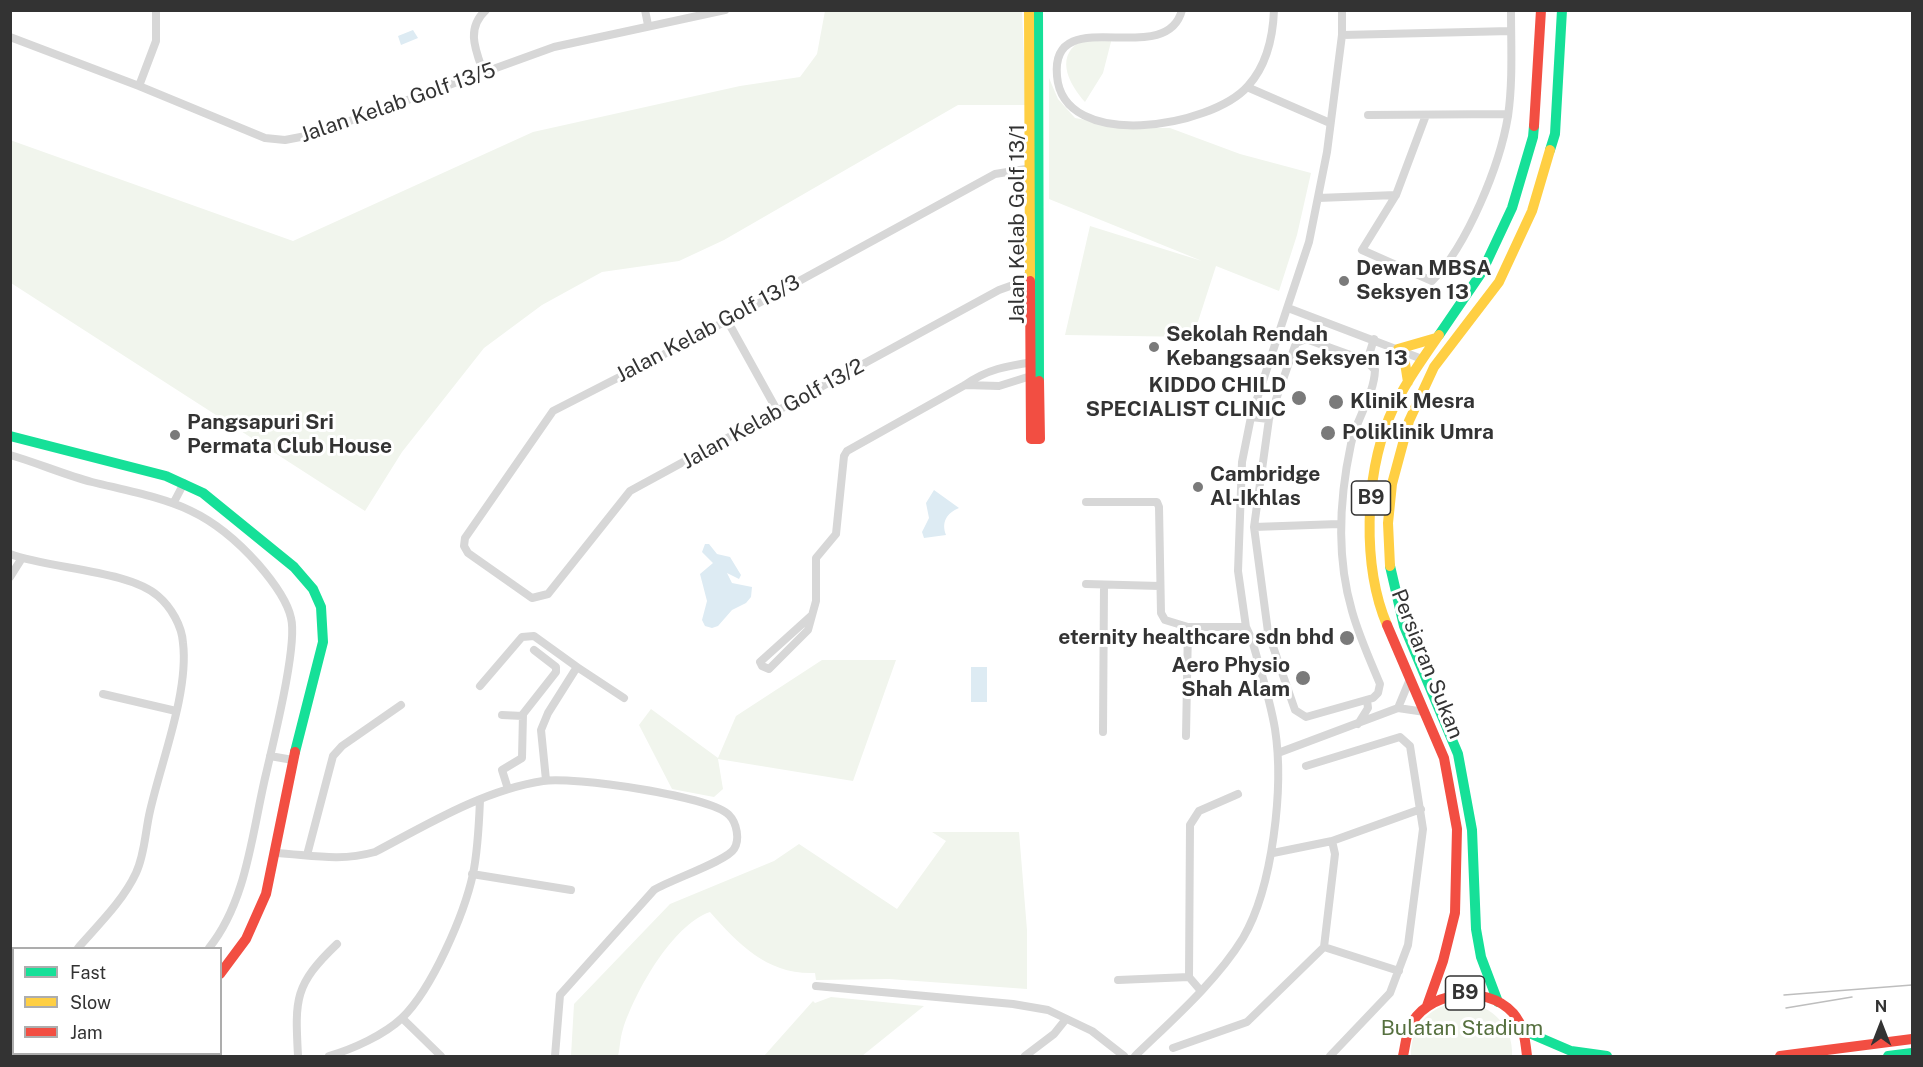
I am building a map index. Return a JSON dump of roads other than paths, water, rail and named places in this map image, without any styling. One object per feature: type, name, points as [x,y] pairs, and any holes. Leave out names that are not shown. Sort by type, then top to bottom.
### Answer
[{"type":"main road","points":[[1029,10],[1033,168]]},
{"type":"main road","name":"Jalan Kelab Golf 13/1","points":[[1038,10],[1033,168],[1035,375],[1040,439]]},
{"type":"main road","name":"Persiaran Sukan","points":[[1427,1006],[1443,961],[1455,913],[1458,865],[1457,829],[1444,758],[1381,611],[1371,567],[1371,483],[1389,418],[1422,359],[1482,272],[1512,208],[1527,162],[1535,124],[1541,10]]},
{"type":"main road","name":"Persiaran Sukan","points":[[1498,1002],[1481,957],[1476,929],[1472,830],[1458,754],[1404,626],[1390,568],[1388,523],[1392,484],[1409,421],[1427,381],[1446,351],[1499,282],[1532,211],[1555,134],[1562,10]]},
{"type":"main road","points":[[1408,381],[1405,363],[1398,349],[1436,338]]},
{"type":"main road","points":[[1427,381],[1422,359],[1431,359],[1446,351]]},
{"type":"main road","points":[[10,436],[166,476],[203,493],[294,567],[313,589],[321,607],[323,642],[293,760],[275,853],[258,916],[246,939],[222,971]]},
{"type":"main road","name":"B9","points":[[1403,1051],[1416,1017],[1427,1006],[1444,997],[1462,993],[1481,995],[1498,1002],[1516,1019],[1522,1030],[1527,1056]]},
{"type":"main road","name":"B9","points":[[1522,1030],[1571,1051],[1607,1056]]},
{"type":"main road","points":[[1780,1056],[1912,1039]]},
{"type":"main road","points":[[1391,1056],[1403,1051]]},
{"type":"main road","points":[[1888,1056],[1912,1053]]},
{"type":"street","points":[[139,86],[156,41],[156,10]]},
{"type":"street","points":[[484,74],[472,32],[478,18],[486,10]]},
{"type":"street","points":[[645,10],[648,25]]},
{"type":"street","name":"Jalan Kelab Golf 13/5","points":[[10,37],[139,86],[265,138],[285,140],[312,135],[554,47],[725,10]]},
{"type":"street","points":[[1106,28],[1150,34],[1171,26],[1182,10]]},
{"type":"street","points":[[1075,31],[1061,45],[1057,78],[1064,96],[1075,108],[1106,123],[1145,126],[1176,123],[1218,107],[1247,87],[1259,70],[1269,47],[1274,10]]},
{"type":"street","points":[[1135,1056],[1201,991],[1242,938],[1257,905],[1273,853],[1278,753],[1275,726],[1252,640],[1246,627],[1238,571],[1242,462],[1251,417],[1309,242],[1330,123],[1342,35],[1342,10]]},
{"type":"street","points":[[1426,115],[1396,195],[1362,250],[1432,281],[1471,225],[1490,177],[1508,114],[1511,10]]},
{"type":"street","points":[[1342,35],[1511,31]]},
{"type":"street","points":[[1247,87],[1330,123]]},
{"type":"street","points":[[1368,115],[1508,114]]},
{"type":"street","name":"Jalan Kelab Golf 13/3","points":[[542,597],[532,598],[468,553],[464,546],[465,538],[553,411],[727,320],[995,174],[1008,174],[1033,168]]},
{"type":"street","points":[[1318,198],[1396,195]]},
{"type":"street","name":"Jalan Kelab Golf 13/2","points":[[542,597],[548,594],[630,491],[1034,272]]},
{"type":"street","points":[[1288,308],[1422,359]]},
{"type":"street","points":[[727,320],[778,412]]},
{"type":"street","points":[[1311,339],[1367,361],[1375,370],[1375,377],[1351,442],[1339,524],[1343,569],[1352,612],[1380,684],[1378,693],[1367,700],[1315,717],[1299,714],[1294,710],[1268,632],[1254,526],[1269,419],[1296,343],[1311,339]]},
{"type":"street","points":[[1367,361],[1374,339]]},
{"type":"street","points":[[811,615],[788,639],[763,657],[759,662],[762,666],[769,669],[795,646],[808,630],[816,601],[816,558],[836,534],[844,456],[847,451],[965,385],[982,372],[1035,362]]},
{"type":"street","points":[[965,385],[999,386],[1035,375]]},
{"type":"street","points":[[1251,417],[1269,419]]},
{"type":"street","points":[[10,455],[91,482],[124,488],[174,502],[205,517],[245,549],[271,579],[291,617],[291,648],[270,756],[231,914],[210,947]]},
{"type":"street","points":[[174,502],[184,483]]},
{"type":"street","points":[[1086,502],[1157,502],[1161,613],[1165,620],[1188,627],[1246,627]]},
{"type":"street","points":[[1254,526],[1339,524]]},
{"type":"street","points":[[10,554],[126,581],[157,595],[180,628],[183,642],[184,661],[176,711],[136,873],[129,888],[79,947]]},
{"type":"street","points":[[10,577],[22,558]]},
{"type":"street","points":[[1086,584],[1160,586]]},
{"type":"street","points":[[1103,732],[1104,585]]},
{"type":"street","points":[[1186,736],[1188,627]]},
{"type":"street","points":[[1252,640],[1268,632]]},
{"type":"street","points":[[480,686],[522,637],[534,636],[624,698]]},
{"type":"street","points":[[508,789],[502,770],[522,758],[523,716],[556,672],[556,667],[534,650]]},
{"type":"street","points":[[546,780],[541,730],[548,713],[577,667]]},
{"type":"street","points":[[1398,708],[1410,679]]},
{"type":"street","points":[[104,694],[176,711]]},
{"type":"street","points":[[1358,724],[1368,708],[1367,700]]},
{"type":"street","points":[[307,855],[328,767],[333,756],[342,746],[401,705]]},
{"type":"street","points":[[1278,753],[1398,708],[1425,712]]},
{"type":"street","points":[[502,715],[523,716]]},
{"type":"street","points":[[1306,766],[1400,738],[1410,746],[1423,828],[1408,945],[1399,971],[1390,993],[1330,1056]]},
{"type":"street","points":[[270,756],[293,760]]},
{"type":"street","points":[[275,853],[340,859],[375,852],[480,800],[508,789],[546,780],[591,781],[700,802],[729,815],[735,824],[738,837],[736,848],[729,856],[674,878],[654,890],[560,995],[555,1056]]},
{"type":"street","points":[[1201,991],[1189,977],[1190,825],[1199,810],[1238,794]]},
{"type":"street","points":[[329,1056],[363,1042],[402,1018],[446,949],[472,874],[480,800]]},
{"type":"street","points":[[1273,853],[1332,841],[1421,809]]},
{"type":"street","points":[[1173,1048],[1247,1022],[1324,947],[1335,854],[1332,841]]},
{"type":"street","points":[[472,874],[572,890]]},
{"type":"street","points":[[298,1056],[296,1003],[300,991],[314,967],[337,944]]},
{"type":"street","points":[[1324,947],[1399,971]]},
{"type":"street","points":[[1118,980],[1189,977]]},
{"type":"street","points":[[816,987],[1013,1004],[1048,1010],[1092,1031],[1124,1056]]},
{"type":"street","points":[[402,1018],[441,1056]]},
{"type":"street","points":[[1025,1056],[1054,1034],[1066,1019]]},
{"type":"tram line","points":[[1784,995],[1912,985]]},
{"type":"tram line","points":[[1786,1008],[1852,997]]},
{"type":"place","name":"Dewan MBSA Seksyen 13","points":[[1344,281]]},
{"type":"place","name":"Sekolah Rendah Kebangsaan Seksyen 13","points":[[1154,347]]},
{"type":"place","name":"KIDDO CHILD SPECIALIST CLINIC","points":[[1299,398]]},
{"type":"place","name":"Klinik Mesra","points":[[1336,402]]},
{"type":"place","name":"Poliklinik Umra","points":[[1328,433]]},
{"type":"place","name":"Pangsapuri Sri Permata Club House","points":[[175,435]]},
{"type":"place","name":"Cambridge Al-Ikhlas","points":[[1198,487]]},
{"type":"place","name":"eternity healthcare sdn bhd","points":[[1347,638]]},
{"type":"place","name":"Aero Physio Shah Alam","points":[[1303,678]]},
{"type":"park label","name":"Bulatan Stadium","points":[[1462,1029]]}]
